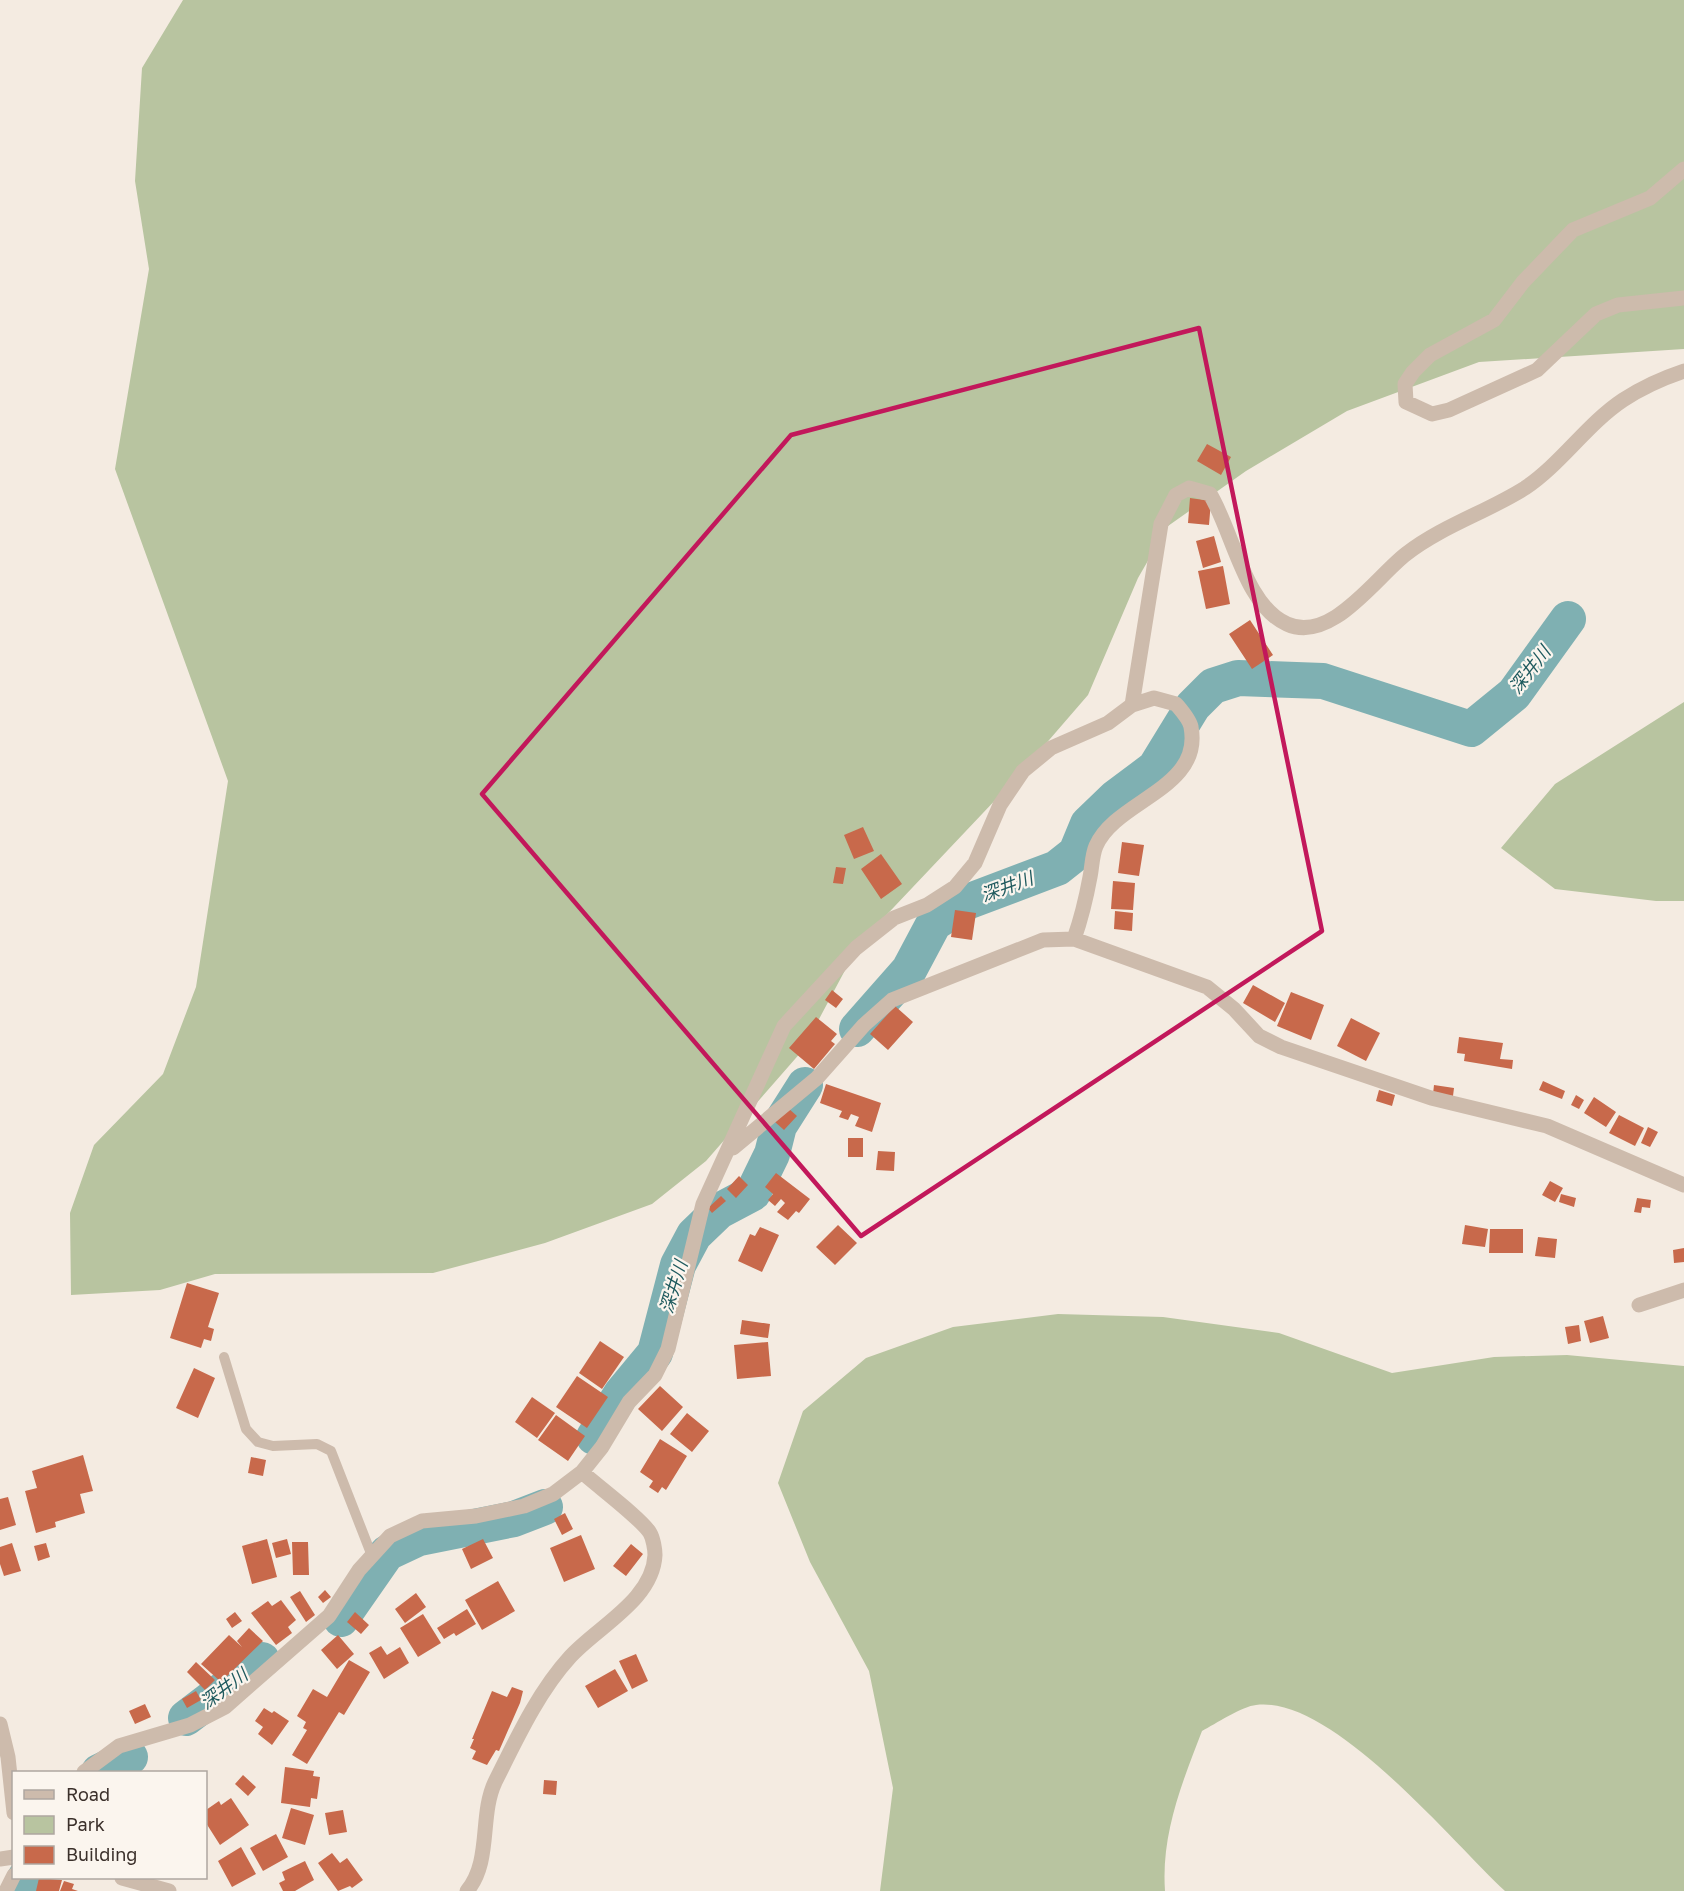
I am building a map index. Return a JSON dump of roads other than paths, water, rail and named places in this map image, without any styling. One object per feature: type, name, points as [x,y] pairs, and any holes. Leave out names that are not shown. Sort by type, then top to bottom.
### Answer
[{"type":"street","points":[[1684,169],[1650,198],[1573,230],[1523,282],[1494,320],[1430,355],[1413,372],[1406,384],[1406,402],[1432,414],[1449,410],[1537,370],[1596,314],[1618,305],[1684,298]]},
{"type":"street","points":[[1132,705],[1161,524],[1176,495],[1189,488],[1210,494],[1223,518],[1245,573],[1266,610],[1288,625],[1310,627],[1329,621],[1352,605],[1406,554],[1462,520],[1525,488],[1621,401],[1645,387],[1684,371]]},
{"type":"street","points":[[87,1771],[119,1746],[190,1725],[225,1707],[329,1616],[359,1570],[390,1536],[422,1521],[476,1516],[524,1506],[553,1494],[582,1472],[602,1447],[629,1402],[655,1375],[668,1349],[703,1204],[730,1150],[784,1026],[811,994],[856,948],[894,918],[927,905],[955,887],[975,863],[1000,805],[1023,771],[1051,748],[1108,723],[1132,705],[1154,698],[1176,704],[1191,726],[1190,751],[1180,772],[1162,789],[1116,819],[1096,846],[1083,913],[1074,939]]},
{"type":"street","points":[[730,1150],[817,1077],[864,1025],[892,1000],[1043,940],[1074,939],[1207,987],[1234,1009],[1259,1036],[1281,1047],[1431,1098],[1547,1126],[1684,1185]]},
{"type":"street","points":[[1640,1305],[1684,1290]]},
{"type":"street","points":[[467,1891],[481,1865],[492,1789],[511,1749],[550,1684],[571,1657],[618,1616],[651,1578],[655,1553],[650,1533],[582,1472]]},
{"type":"street","points":[[0,1724],[8,1757],[12,1794]]},
{"type":"street","points":[[126,1879],[169,1891]]},
{"type":"lane","points":[[224,1357],[246,1429],[258,1443],[273,1446],[317,1444],[331,1451],[372,1556]]},
{"type":"waterway","name":"深井川","points":[[857,1029],[909,970],[934,923],[967,902],[1057,868],[1076,853],[1088,824],[1115,798],[1155,768],[1193,706],[1213,686],[1238,678],[1323,681],[1471,729],[1514,694],[1568,619]]},
{"type":"waterway","name":"深井川","points":[[594,1437],[621,1394],[655,1353],[678,1265],[694,1235],[719,1211],[753,1193],[772,1154],[779,1126],[805,1085]]},
{"type":"waterway","name":"深井川","points":[[341,1619],[387,1553],[419,1538],[514,1519],[545,1507]]},
{"type":"waterway","name":"深井川","points":[[186,1718],[262,1660]]},
{"type":"waterway","name":"深井川","points":[[101,1771],[130,1757]]},
{"type":"waterway","name":"深井川","points":[[19,1891],[25,1879]]}]
